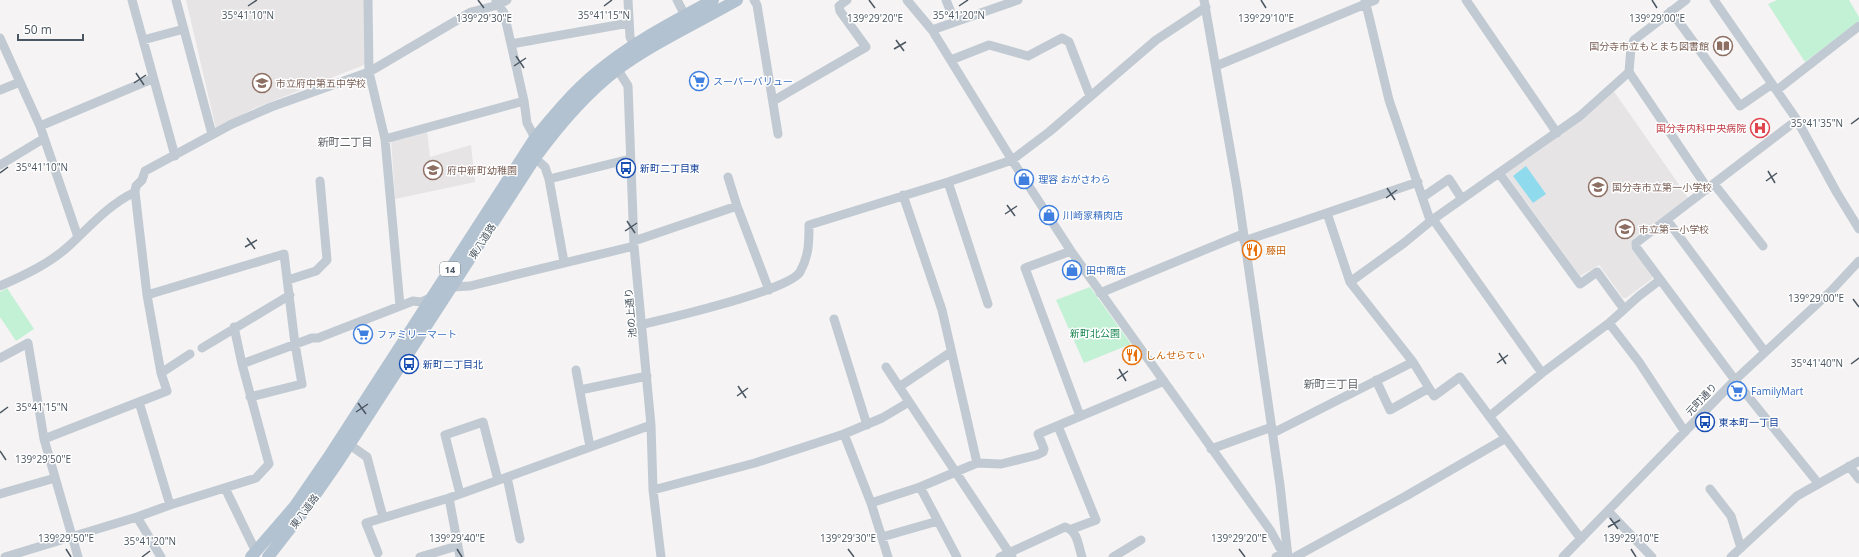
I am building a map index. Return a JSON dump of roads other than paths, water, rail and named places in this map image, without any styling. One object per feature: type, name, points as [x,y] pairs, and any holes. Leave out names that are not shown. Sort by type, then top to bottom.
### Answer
[{"type":"main road","name":"東八道路","points":[[254,554],[295,506],[328,458],[535,138],[553,116],[581,86],[611,61],[634,45],[684,15],[713,0]]},
{"type":"main road","name":"東八道路","points":[[268,557],[310,503],[350,445],[535,158],[554,133],[579,104],[618,70],[655,44],[737,0]]},
{"type":"street","points":[[132,0],[152,79],[175,156]]},
{"type":"street","points":[[176,0],[212,134]]},
{"type":"street","points":[[368,0],[369,72],[385,139],[400,306]]},
{"type":"street","points":[[44,439],[167,390],[161,373],[147,295],[135,192],[136,186],[142,180],[145,171],[175,156],[212,134],[271,108],[369,72],[471,12],[507,0]]},
{"type":"street","points":[[628,0],[630,36],[634,45]]},
{"type":"street","points":[[677,0],[690,26]]},
{"type":"street","points":[[754,0],[757,5],[778,134]]},
{"type":"street","points":[[772,101],[866,47],[840,11],[839,6],[847,0]]},
{"type":"street","points":[[907,0],[932,30],[1012,160],[1071,251],[1270,530],[1280,548],[1289,557]]},
{"type":"street","points":[[946,0],[955,22]]},
{"type":"street","points":[[932,30],[1018,0]]},
{"type":"street","points":[[1466,0],[1557,132]]},
{"type":"street","points":[[1686,0],[1634,40],[1631,47],[1629,72],[1711,186],[1763,246]]},
{"type":"street","points":[[1714,0],[1797,120],[1859,229]]},
{"type":"street","points":[[1216,66],[1369,2],[1390,100],[1403,143],[1409,155],[1432,220],[1435,222],[1542,373]]},
{"type":"street","points":[[497,3],[504,13],[524,101],[527,124],[535,138]]},
{"type":"street","points":[[641,325],[769,290],[791,280],[799,273],[809,251],[809,225],[948,182],[1012,160],[1049,132],[1156,40],[1205,4],[1237,188],[1289,557]]},
{"type":"street","points":[[1671,11],[1740,106],[1775,87],[1859,26]]},
{"type":"street","points":[[511,44],[629,23]]},
{"type":"street","points":[[142,40],[184,29]]},
{"type":"street","points":[[951,60],[989,45],[1028,56],[1062,38],[1069,42],[1090,96]]},
{"type":"street","points":[[1,44],[40,126],[43,139],[78,237]]},
{"type":"street","name":"池の上通り","points":[[618,70],[628,86],[634,243],[651,425],[653,490],[661,557]]},
{"type":"street","points":[[1350,282],[1404,243],[1432,220],[1580,116],[1629,72]]},
{"type":"street","points":[[40,126],[152,79]]},
{"type":"street","points":[[0,90],[20,82]]},
{"type":"street","points":[[385,139],[524,101]]},
{"type":"street","points":[[1797,120],[1636,243],[1636,247],[1735,380],[1818,483]]},
{"type":"street","points":[[0,165],[43,139]]},
{"type":"street","points":[[535,158],[545,167],[549,179],[564,262]]},
{"type":"street","points":[[549,179],[630,159]]},
{"type":"street","points":[[1499,173],[1580,284],[1597,272],[1624,309]]},
{"type":"street","points":[[728,177],[737,206],[769,290]]},
{"type":"street","points":[[1423,197],[1449,179],[1462,199]]},
{"type":"street","points":[[288,280],[316,271],[327,260],[320,181]]},
{"type":"street","points":[[948,182],[988,304]]},
{"type":"street","points":[[1100,293],[1244,238],[1327,213],[1418,182]]},
{"type":"street","points":[[0,286],[28,273],[70,245],[109,209],[135,192]]},
{"type":"street","points":[[903,195],[942,310],[977,463]]},
{"type":"street","points":[[242,364],[358,323],[400,306],[431,298],[453,287],[470,286],[634,243],[737,206]]},
{"type":"street","points":[[1327,213],[1350,282],[1413,362],[1434,396],[1460,377],[1580,539]]},
{"type":"street","points":[[1667,220],[1765,352]]},
{"type":"street","points":[[1071,251],[1025,268],[1080,416]]},
{"type":"street","points":[[147,295],[284,254],[295,344],[302,384],[250,397]]},
{"type":"street","name":"元町通り","points":[[1563,557],[1735,380],[1830,291],[1859,261]]},
{"type":"street","points":[[1490,416],[1542,373],[1609,323],[1660,280]]},
{"type":"street","points":[[202,348],[290,295]]},
{"type":"street","points":[[834,318],[867,425]]},
{"type":"street","points":[[1609,323],[1639,362],[1685,432]]},
{"type":"street","points":[[5,557],[137,517],[256,478],[269,464],[250,397],[234,328]]},
{"type":"street","points":[[0,358],[28,343],[44,439],[78,557]]},
{"type":"street","points":[[899,387],[951,352]]},
{"type":"street","points":[[161,373],[190,354]]},
{"type":"street","points":[[1211,449],[1272,430],[1413,362]]},
{"type":"street","points":[[886,367],[1011,555]]},
{"type":"street","points":[[576,370],[590,447]]},
{"type":"street","points":[[580,390],[647,376]]},
{"type":"street","points":[[1376,380],[1390,410],[1430,388]]},
{"type":"street","points":[[871,502],[920,486],[977,463],[1001,464],[1037,455],[1043,452],[1044,449],[1038,434],[1164,381]]},
{"type":"street","points":[[139,402],[170,505]]},
{"type":"street","points":[[653,490],[755,463],[844,434],[882,418],[909,402]]},
{"type":"street","points":[[460,494],[446,435],[483,422],[520,539]]},
{"type":"street","points":[[369,557],[379,555],[366,523],[449,498],[651,425]]},
{"type":"street","points":[[1000,557],[1011,555],[1065,527],[1072,529],[1096,520],[1058,426]]},
{"type":"street","points":[[844,434],[871,502],[888,557]]},
{"type":"street","points":[[1295,557],[1406,496],[1506,438]]},
{"type":"street","points":[[350,445],[367,457],[383,517]]},
{"type":"street","points":[[1731,557],[1797,496],[1859,461]]},
{"type":"street","points":[[1849,466],[1859,479]]},
{"type":"street","points":[[0,494],[55,478]]},
{"type":"street","points":[[920,486],[957,557]]},
{"type":"street","points":[[225,488],[254,554]]},
{"type":"street","points":[[1710,489],[1731,516],[1741,548]]},
{"type":"street","points":[[449,498],[460,557]]},
{"type":"street","points":[[1608,511],[1652,557]]},
{"type":"street","points":[[137,517],[161,557]]},
{"type":"street","points":[[882,537],[938,521]]},
{"type":"street","points":[[1072,529],[1075,533],[1082,557]]},
{"type":"street","points":[[1113,557],[1141,540]]},
{"type":"street","points":[[420,557],[457,546]]},
{"type":"street","points":[[1276,557],[1281,555],[1289,557]]},
{"type":"water","points":[[1526,166],[1546,194],[1533,203],[1513,176]]},
{"type":"place","name":"国分寺市立もとまち図書館","points":[[1723,46]]},
{"type":"place","name":"スーパーバリュー","points":[[699,81]]},
{"type":"place","name":"市立府中第五中学校","points":[[262,83]]},
{"type":"place","name":"国分寺内科中央病院","points":[[1760,128]]},
{"type":"place","name":"新町二丁目東","points":[[626,168]]},
{"type":"place","name":"府中新町幼稚園","points":[[433,170]]},
{"type":"place","name":"理容 おがさわら","points":[[1024,179]]},
{"type":"place","name":"国分寺市立第一小学校","points":[[1598,187]]},
{"type":"place","name":"川崎家精肉店","points":[[1049,215]]},
{"type":"place","name":"市立第一小学校","points":[[1625,229]]},
{"type":"place","name":"藤田","points":[[1252,250]]},
{"type":"place","name":"田中商店","points":[[1072,270]]},
{"type":"place","name":"ファミリーマート","points":[[363,334]]},
{"type":"place","name":"しんせらてぃ","points":[[1132,355]]},
{"type":"place","name":"新町二丁目北","points":[[409,364]]},
{"type":"place","name":"FamilyMart","points":[[1737,391]]},
{"type":"place","name":"東本町一丁目","points":[[1705,422]]},
{"type":"district","name":"新町二丁目","points":[[345,141]]},
{"type":"district","name":"新町三丁目","points":[[1331,383]]},
{"type":"park label","name":"新町北公園","points":[[1095,333]]}]
